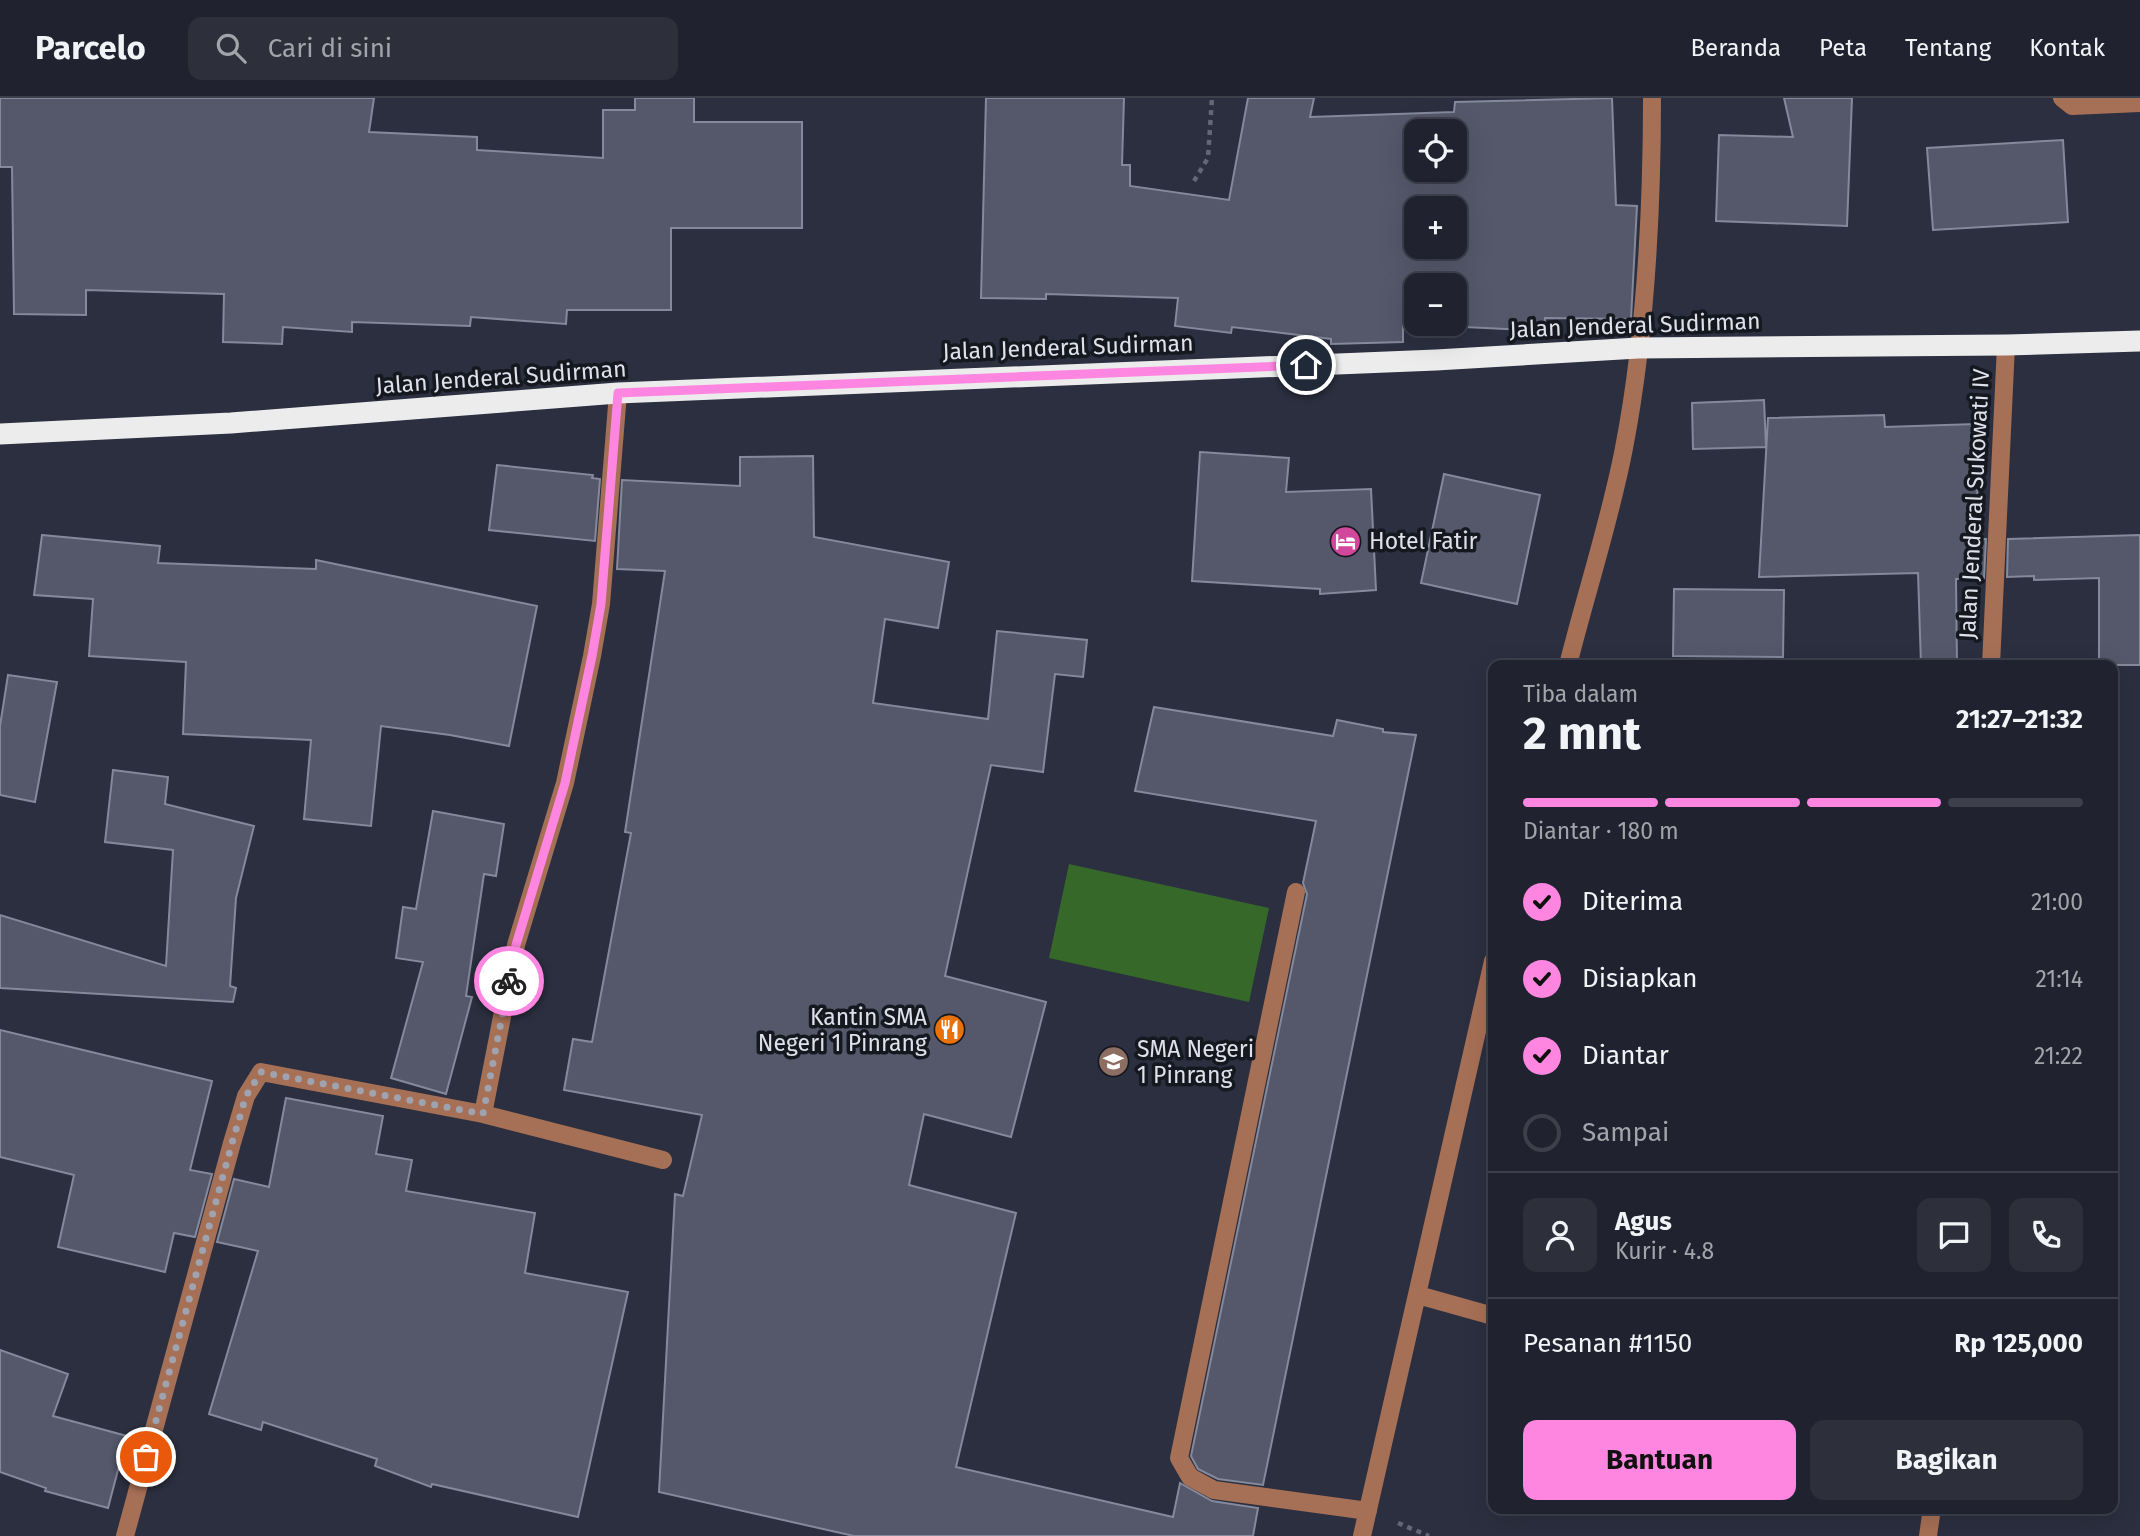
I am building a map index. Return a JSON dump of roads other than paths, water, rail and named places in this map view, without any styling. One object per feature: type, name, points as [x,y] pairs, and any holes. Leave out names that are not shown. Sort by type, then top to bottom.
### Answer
[{"type":"highway","name":"Jalan Jenderal Sudirman","points":[[0,434],[244,422],[618,393],[1436,360],[1638,348],[2006,345],[2140,341]]},
{"type":"street","points":[[1569,660],[1623,451],[1638,348],[1652,190],[1652,98]]},
{"type":"street","points":[[2062,98],[2072,106],[2140,103]]},
{"type":"street","name":"Jalan Jenderal Sukowati IV","points":[[1991,660],[2006,345]]},
{"type":"street","points":[[483,1114],[516,945],[565,783],[592,656],[601,604],[618,393]]},
{"type":"street","points":[[1296,892],[1179,1458],[1190,1477],[1214,1490],[1368,1511]]},
{"type":"street","points":[[1362,1536],[1419,1296],[1488,984]]},
{"type":"street","points":[[125,1536],[232,1143],[246,1096],[261,1072],[483,1114],[663,1160]]},
{"type":"street","points":[[1419,1296],[1488,1315]]},
{"type":"street","points":[[1928,1536],[1931,1514]]},
{"type":"place","name":"Hotel Fatir","points":[[1346,541]]},
{"type":"place","name":"Kantin SMA Negeri 1 Pinrang","points":[[950,1030]]},
{"type":"place","name":"SMA Negeri 1 Pinrang","points":[[1114,1062]]}]
